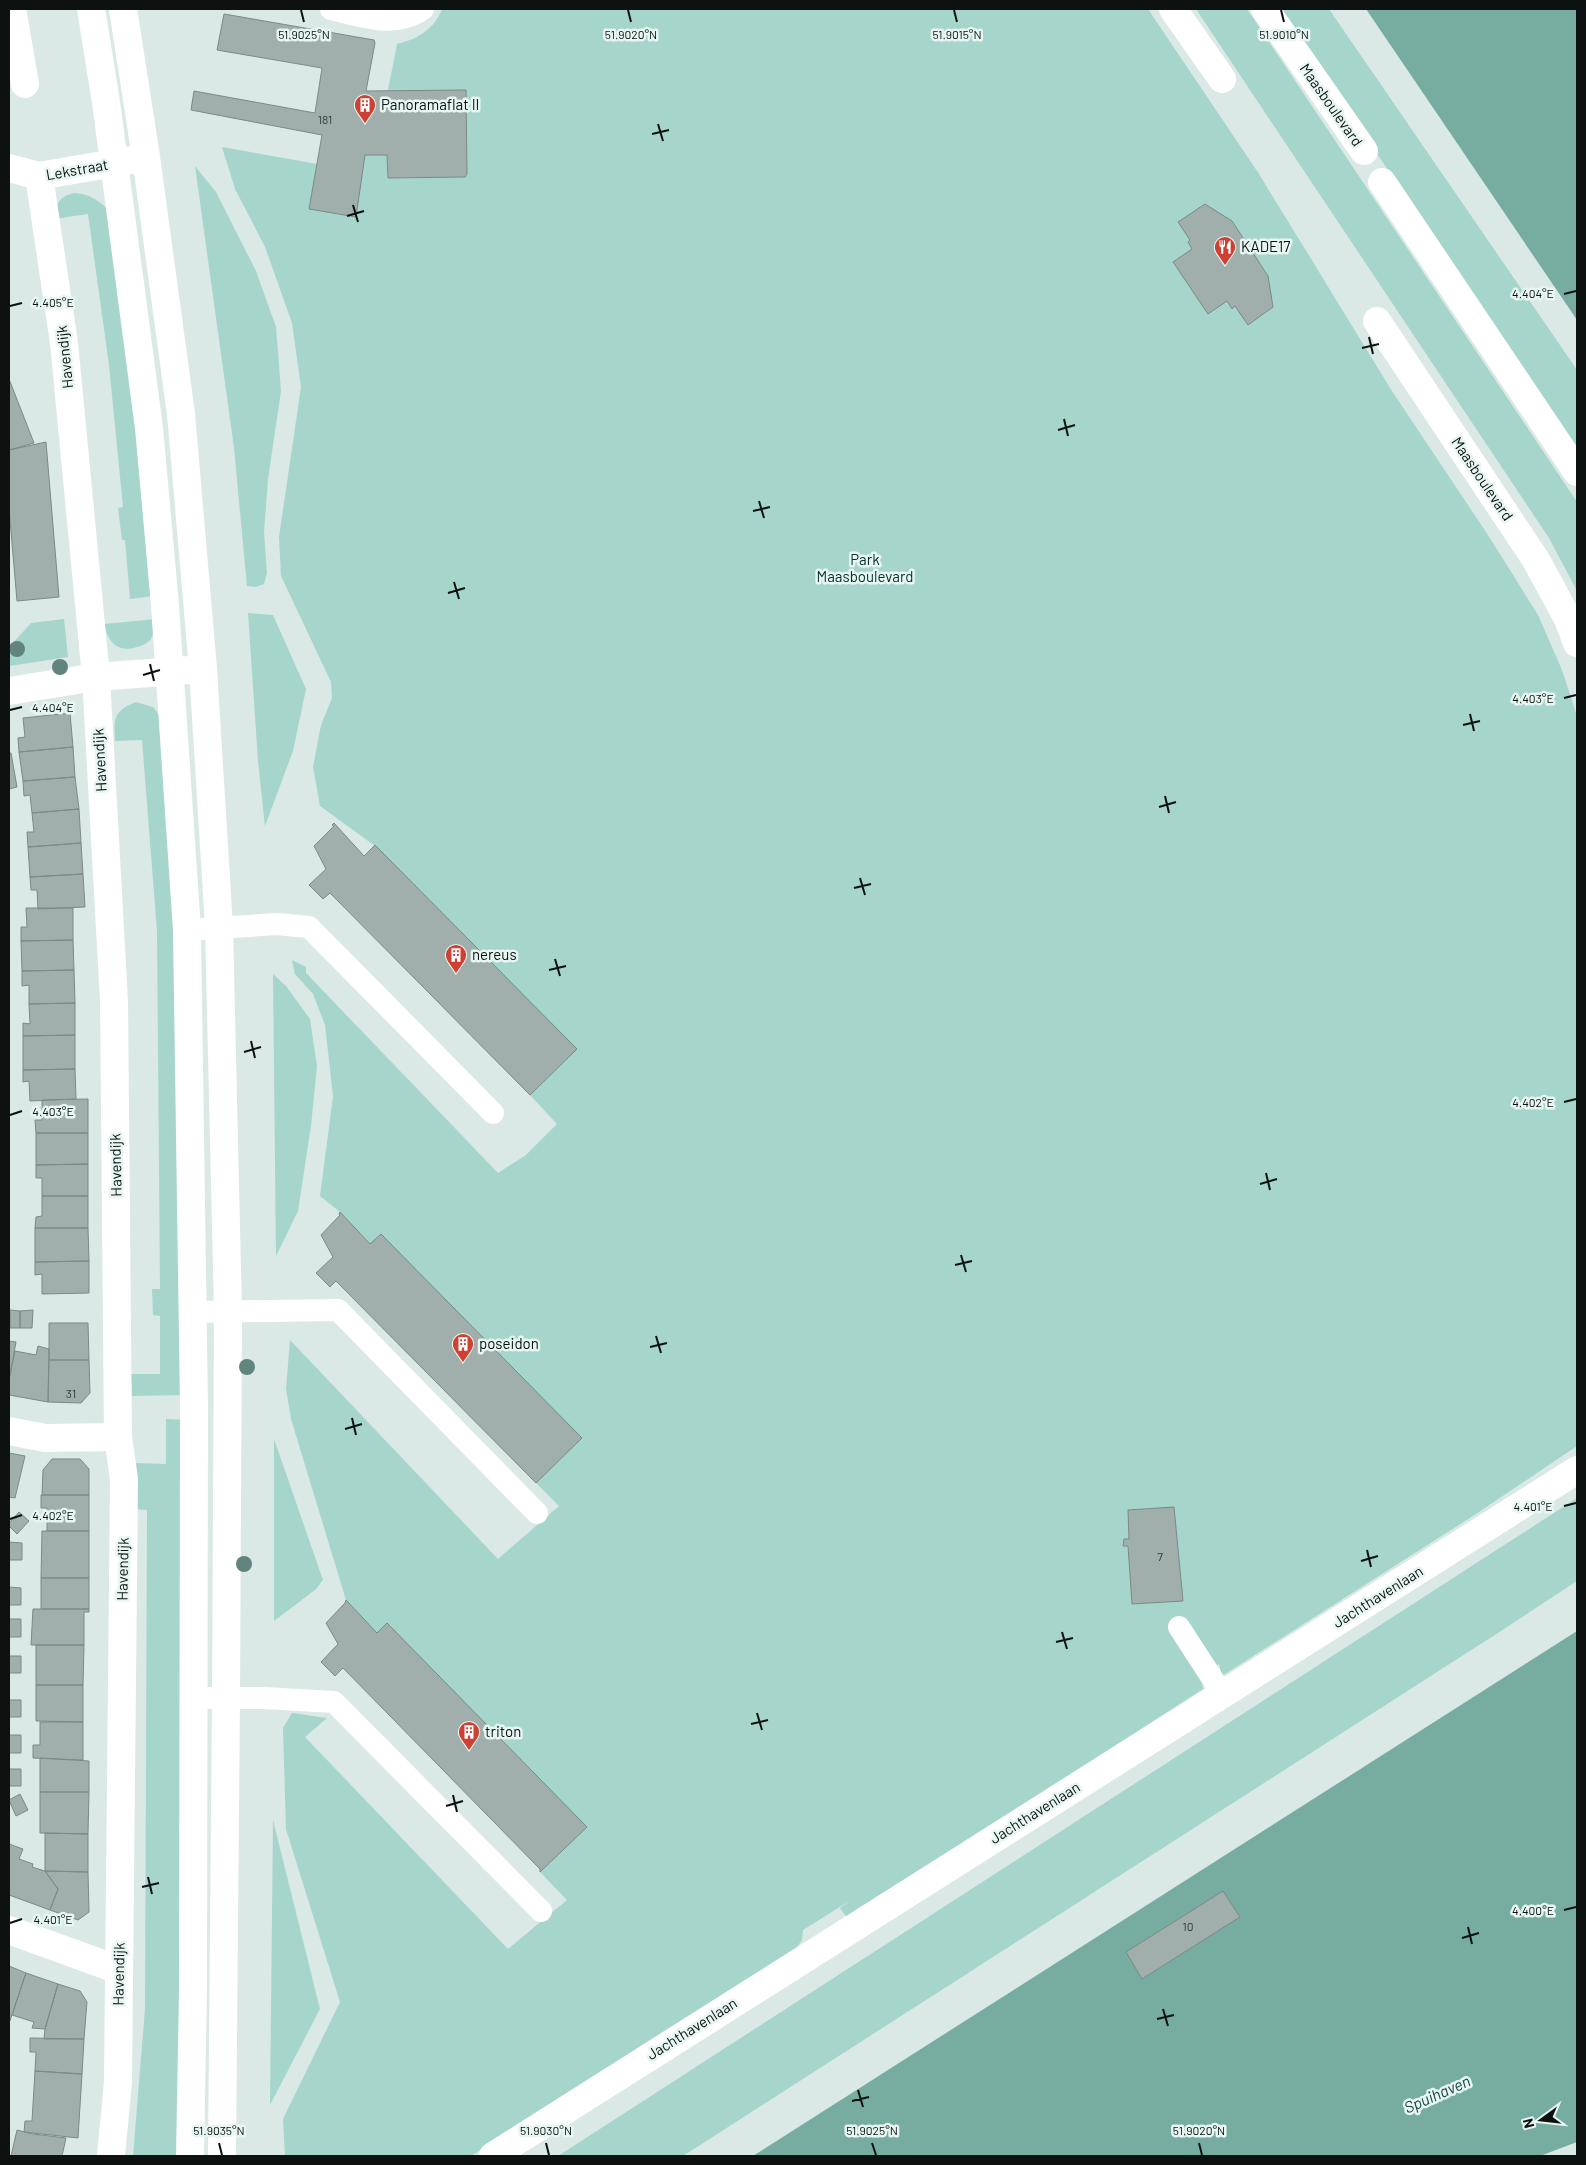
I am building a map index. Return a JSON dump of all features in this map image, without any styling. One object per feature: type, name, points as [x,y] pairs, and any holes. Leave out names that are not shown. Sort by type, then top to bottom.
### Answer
[{"type":"street","points":[[12,9],[25,84]]},
{"type":"street","points":[[92,9],[149,428],[170,672],[187,930],[192,1312],[194,1698],[193,1990],[190,2156]]},
{"type":"street","points":[[123,9],[146,157],[181,414],[203,669],[219,927],[228,1312],[222,2156]]},
{"type":"street","points":[[1173,9],[1222,79]]},
{"type":"street","name":"Maasboulevard","points":[[1265,9],[1364,151]]},
{"type":"street","name":"Lekstraat","points":[[9,168],[39,176],[146,157]]},
{"type":"street","name":"Havendijk","points":[[39,176],[64,343],[96,677],[114,1001],[118,1437],[124,1479],[118,2082],[111,2156]]},
{"type":"street","points":[[1382,182],[1577,472]]},
{"type":"street","name":"Maasboulevard","points":[[1377,321],[1536,560],[1568,619],[1577,643]]},
{"type":"street","points":[[9,691],[96,677],[203,669]]},
{"type":"street","points":[[9,1431],[45,1438],[118,1437]]},
{"type":"street","name":"Jachthavenlaan","points":[[493,2156],[1577,1470]]},
{"type":"street","points":[[9,1930],[119,1970]]},
{"type":"lane","points":[[331,9],[363,17],[389,20],[408,18],[423,9]]},
{"type":"lane","points":[[187,930],[277,924],[309,927],[493,1113]]},
{"type":"lane","points":[[192,1312],[338,1310],[536,1513]]},
{"type":"lane","points":[[1179,1627],[1223,1695]]},
{"type":"lane","points":[[194,1698],[226,1697],[334,1702],[541,1910]]},
{"type":"green space","name":"Park Maasboulevard","points":[[442,9],[1148,9],[1259,174],[1392,391],[1490,538],[1538,615],[1562,670],[1577,716],[1577,1446],[1476,1514],[1222,1676],[1219,1664],[1202,1676],[1203,1689],[847,1918],[840,1908],[851,1900],[803,1930],[802,1940],[794,1951],[471,2156],[285,2156],[283,2119],[340,2002],[286,1829],[283,1728],[292,1713],[327,1718],[305,1737],[508,1949],[567,1900],[540,1872],[586,1827],[387,1624],[377,1633],[346,1600],[291,1419],[286,1389],[290,1340],[498,1559],[559,1506],[536,1483],[582,1438],[381,1234],[370,1244],[340,1212],[320,1196],[333,1096],[325,1025],[313,994],[295,974],[292,960],[306,967],[306,973],[498,1173],[526,1155],[557,1124],[530,1095],[577,1049],[375,846],[320,806],[313,767],[321,725],[332,698],[331,682],[281,576],[279,537],[301,387],[292,323],[265,247],[235,189],[222,147],[317,164],[309,209],[355,217],[365,155],[387,155],[388,178],[465,177],[466,90],[388,90],[397,44],[418,36],[430,28]]},
{"type":"green space","points":[[1196,9],[1247,9],[1577,502],[1577,591],[1549,538]]},
{"type":"green space","points":[[1280,9],[1329,9],[1577,370],[1577,449],[1536,391]]},
{"type":"green space","points":[[195,166],[216,192],[256,271],[276,327],[281,391],[268,479],[264,532],[267,573],[264,584],[256,587],[247,586],[234,448]]},
{"type":"green space","points":[[74,193],[94,199],[111,212],[154,596],[130,599],[125,540],[122,540],[118,508],[123,507],[109,365],[88,214],[54,219],[61,199]]},
{"type":"green space","points":[[248,613],[273,615],[306,689],[293,751],[265,826],[258,761]]},
{"type":"green space","points":[[64,619],[68,657],[9,666],[9,645],[31,623]]},
{"type":"green space","points":[[156,619],[151,639],[143,645],[130,649],[124,649],[115,645],[108,636],[104,624]]},
{"type":"green space","points":[[136,702],[153,707],[163,720],[175,889],[185,1395],[132,1396],[131,1374],[160,1374],[160,1316],[153,1315],[152,1289],[160,1289],[157,931],[142,740],[115,741],[116,717],[128,705]]},
{"type":"green space","points":[[273,974],[286,986],[310,1019],[317,1066],[311,1126],[298,1211],[276,1256]]},
{"type":"green space","points":[[166,1419],[185,1420],[179,2156],[133,2156],[145,2009],[147,1510],[134,1509],[135,1463],[166,1464]]},
{"type":"green space","points":[[274,1439],[323,1580],[315,1590],[274,1621]]},
{"type":"green space","points":[[1577,1498],[1577,1581],[1504,1629],[683,2156],[558,2156]]},
{"type":"green space","points":[[273,1820],[320,2009],[270,2105]]},
{"type":"water","points":[[1366,9],[1577,9],[1577,320]]},
{"type":"water","name":"Spuihaven","points":[[1577,1631],[1577,2142],[1540,2156],[753,2156]]},
{"type":"building","name":"Panoramaflat II","points":[[224,14],[374,40],[366,91],[466,90],[467,174],[465,177],[388,178],[387,155],[365,155],[356,217],[309,209],[322,135],[191,110],[194,91],[315,113],[322,68],[217,50]]},
{"type":"building","points":[[1205,204],[1232,221],[1268,276],[1273,307],[1248,325],[1235,306],[1232,309],[1227,301],[1208,314],[1173,262],[1192,249],[1188,242],[1190,240],[1178,222]]},
{"type":"building","points":[[9,379],[34,443],[9,450]]},
{"type":"building","points":[[46,442],[59,597],[17,601],[9,508],[9,450]]},
{"type":"building","points":[[70,713],[73,747],[19,752],[18,738],[25,737],[23,718]]},
{"type":"building","points":[[73,747],[75,777],[23,781],[19,752]]},
{"type":"building","points":[[9,753],[11,753],[17,787],[9,789]]},
{"type":"building","points":[[75,777],[79,809],[32,813],[30,795],[24,796],[23,781]]},
{"type":"building","points":[[79,809],[81,843],[28,847],[27,832],[34,832],[32,813]]},
{"type":"building","name":"nereus","points":[[334,823],[364,856],[375,845],[577,1049],[530,1095],[330,893],[323,899],[309,885],[326,869],[314,846],[334,826],[332,825]]},
{"type":"building","points":[[81,843],[83,874],[30,877],[28,847]]},
{"type":"building","points":[[83,874],[85,907],[38,909],[37,890],[31,890],[30,877]]},
{"type":"building","points":[[26,908],[73,908],[73,940],[21,941],[21,927],[27,927]]},
{"type":"building","points":[[73,940],[74,970],[22,971],[21,941]]},
{"type":"building","points":[[74,970],[75,1003],[29,1004],[29,985],[22,986],[22,971]]},
{"type":"building","points":[[75,1003],[75,1035],[23,1036],[23,1023],[30,1024],[29,1004]]},
{"type":"building","points":[[75,1035],[75,1069],[23,1070],[23,1036]]},
{"type":"building","points":[[75,1069],[76,1099],[30,1101],[29,1081],[23,1082],[23,1070]]},
{"type":"building","points":[[88,1099],[88,1133],[36,1133],[35,1120],[42,1120],[42,1100]]},
{"type":"building","points":[[36,1133],[88,1133],[88,1164],[36,1165]]},
{"type":"building","points":[[88,1164],[88,1196],[42,1196],[42,1178],[36,1178],[36,1165]]},
{"type":"building","points":[[42,1196],[88,1196],[88,1228],[35,1228],[36,1217],[42,1216]]},
{"type":"building","name":"poseidon","points":[[340,1212],[370,1244],[381,1234],[582,1438],[536,1483],[336,1281],[330,1287],[316,1273],[333,1257],[321,1235],[340,1215]]},
{"type":"building","points":[[35,1228],[88,1228],[89,1261],[35,1262]]},
{"type":"building","points":[[89,1261],[89,1293],[42,1294],[42,1274],[35,1275],[35,1262]]},
{"type":"building","points":[[10,1310],[20,1311],[20,1328],[10,1328]]},
{"type":"building","points":[[33,1310],[32,1328],[20,1328],[20,1311]]},
{"type":"building","points":[[49,1323],[88,1323],[89,1360],[49,1360]]},
{"type":"building","points":[[9,1341],[16,1342],[9,1380]]},
{"type":"building","points":[[38,1346],[49,1349],[48,1402],[9,1395],[9,1380],[15,1351],[36,1355]]},
{"type":"building","points":[[49,1360],[89,1360],[90,1393],[81,1403],[48,1402]]},
{"type":"building","points":[[9,1453],[25,1456],[15,1498],[9,1497]]},
{"type":"building","points":[[52,1459],[80,1459],[89,1469],[89,1495],[42,1495],[43,1470]]},
{"type":"building","points":[[41,1495],[89,1495],[89,1531],[47,1531],[47,1508],[41,1508]]},
{"type":"building","points":[[1174,1507],[1183,1601],[1132,1604],[1128,1546],[1123,1546],[1124,1539],[1129,1539],[1128,1510]]},
{"type":"building","points":[[19,1512],[29,1521],[17,1534],[9,1526],[9,1523]]},
{"type":"building","points":[[42,1531],[89,1531],[89,1578],[41,1578]]},
{"type":"building","points":[[9,1542],[22,1543],[22,1560],[9,1560]]},
{"type":"building","points":[[41,1578],[89,1578],[89,1609],[41,1609]]},
{"type":"building","points":[[9,1587],[21,1588],[21,1605],[9,1605]]},
{"type":"building","name":"triton","points":[[346,1600],[377,1633],[387,1623],[587,1827],[540,1872],[540,1869],[343,1668],[335,1676],[321,1662],[338,1644],[326,1623]]},
{"type":"building","points":[[33,1609],[89,1609],[89,1612],[84,1612],[84,1645],[31,1645]]},
{"type":"building","points":[[9,1619],[21,1619],[21,1637],[9,1637]]},
{"type":"building","points":[[36,1645],[84,1645],[83,1685],[36,1685]]},
{"type":"building","points":[[9,1656],[21,1656],[21,1673],[9,1673]]},
{"type":"building","points":[[36,1685],[83,1685],[83,1722],[36,1721]]},
{"type":"building","points":[[9,1700],[21,1700],[21,1717],[9,1717]]},
{"type":"building","points":[[40,1722],[83,1722],[83,1760],[33,1758],[33,1745],[40,1745]]},
{"type":"building","points":[[9,1735],[21,1735],[21,1753],[9,1753]]},
{"type":"building","points":[[40,1758],[89,1761],[89,1792],[40,1792]]},
{"type":"building","points":[[9,1769],[21,1769],[21,1786],[9,1786]]},
{"type":"building","points":[[40,1792],[89,1792],[88,1834],[40,1833]]},
{"type":"building","points":[[20,1794],[28,1810],[16,1816],[9,1800]]},
{"type":"building","points":[[45,1833],[88,1834],[88,1872],[45,1871]]},
{"type":"building","points":[[9,1844],[23,1849],[19,1859],[33,1864],[32,1867],[45,1871],[58,1889],[50,1910],[9,1895]]},
{"type":"building","points":[[45,1871],[88,1872],[89,1912],[78,1920],[50,1910],[58,1889]]},
{"type":"building","points":[[1223,1891],[1240,1917],[1142,1979],[1126,1952]]},
{"type":"building","points":[[9,1966],[26,1973],[10,2021],[9,2020]]},
{"type":"building","points":[[26,1973],[58,1984],[45,2029],[32,2028],[34,2022],[12,2015]]},
{"type":"building","points":[[58,1984],[80,1991],[87,2002],[84,2039],[44,2039]]},
{"type":"building","points":[[30,2038],[84,2039],[82,2074],[35,2071],[36,2052],[30,2052]]},
{"type":"building","points":[[35,2071],[82,2074],[78,2138],[24,2132],[25,2121],[32,2121]]},
{"type":"building","points":[[17,2130],[66,2138],[62,2156],[11,2156]]},
{"type":"place","name":"Panoramaflat II","points":[[365,124]]},
{"type":"place","name":"KADE17","points":[[1225,266]]},
{"type":"place","name":"nereus","points":[[456,974]]},
{"type":"place","name":"poseidon","points":[[463,1363]]},
{"type":"place","name":"triton","points":[[469,1751]]}]
